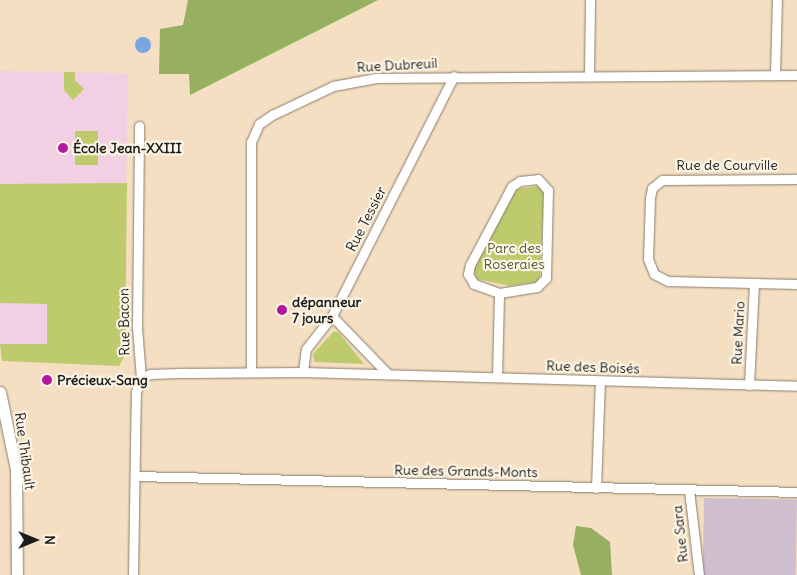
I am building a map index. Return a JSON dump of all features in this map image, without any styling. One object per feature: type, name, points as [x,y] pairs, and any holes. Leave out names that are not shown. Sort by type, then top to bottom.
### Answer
[{"type":"street","points":[[589,74],[590,0]]},
{"type":"street","points":[[775,74],[777,0]]},
{"type":"street","name":"Rue Dubreuil","points":[[251,372],[251,142],[259,124],[272,115],[345,82],[376,78],[589,74],[797,75]]},
{"type":"street","name":"Rue Tessier","points":[[303,372],[306,349],[332,316],[454,76]]},
{"type":"street","name":"Rue Bacon","points":[[134,575],[136,392],[141,378],[137,333],[138,126]]},
{"type":"street","name":"Rue de Courville","points":[[797,178],[662,180],[652,188],[648,259],[654,274],[668,281],[797,284]]},
{"type":"street","points":[[538,179],[548,190],[548,274],[537,287],[499,293],[474,284],[468,274],[470,266],[512,186],[520,181],[538,179]]},
{"type":"street","name":"Rue Mario","points":[[749,385],[754,283]]},
{"type":"street","points":[[497,377],[499,293]]},
{"type":"street","points":[[332,316],[388,374]]},
{"type":"street","name":"Rue des Boisés","points":[[141,378],[150,374],[303,372],[797,386]]},
{"type":"street","points":[[596,488],[600,381]]},
{"type":"street","name":"Rue Thibault","points":[[0,392],[16,469],[17,575]]},
{"type":"street","name":"Rue des Grands-Monts","points":[[135,476],[797,492]]},
{"type":"street","name":"Rue Sara","points":[[689,490],[699,575]]},
{"type":"shaded area","name":"École Jean-XXIII","points":[[0,71],[128,73],[126,186],[0,184]]},
{"type":"shaded area","points":[[0,303],[80,304],[79,345],[0,344]]},
{"type":"shaded area","points":[[704,498],[797,500],[796,575],[703,575]]},
{"type":"green space","points":[[188,0],[378,0],[190,95],[189,74],[159,74],[160,29],[183,25]]},
{"type":"green space","points":[[64,72],[75,72],[75,80],[84,89],[73,100],[64,90]]},
{"type":"green space","points":[[75,131],[98,131],[98,165],[75,165]]},
{"type":"green space","points":[[127,183],[125,355],[119,366],[2,361],[0,344],[47,344],[47,304],[0,303],[0,184]]},
{"type":"green space","name":"Parc des Roseraies","points":[[540,186],[544,191],[540,277],[536,282],[511,286],[476,279],[474,268],[516,189]]},
{"type":"green space","points":[[334,331],[339,333],[364,364],[314,362],[313,354]]},
{"type":"green space","points":[[576,526],[591,528],[610,542],[612,575],[581,575],[573,545]]},
{"type":"water","points":[[143,37],[151,45],[143,53],[135,45]]},
{"type":"place","name":"École Jean-XXIII","points":[[63,148]]},
{"type":"place","name":"dépanneur 7 jours","points":[[282,310]]},
{"type":"place","name":"Précieux-Sang","points":[[47,380]]}]
